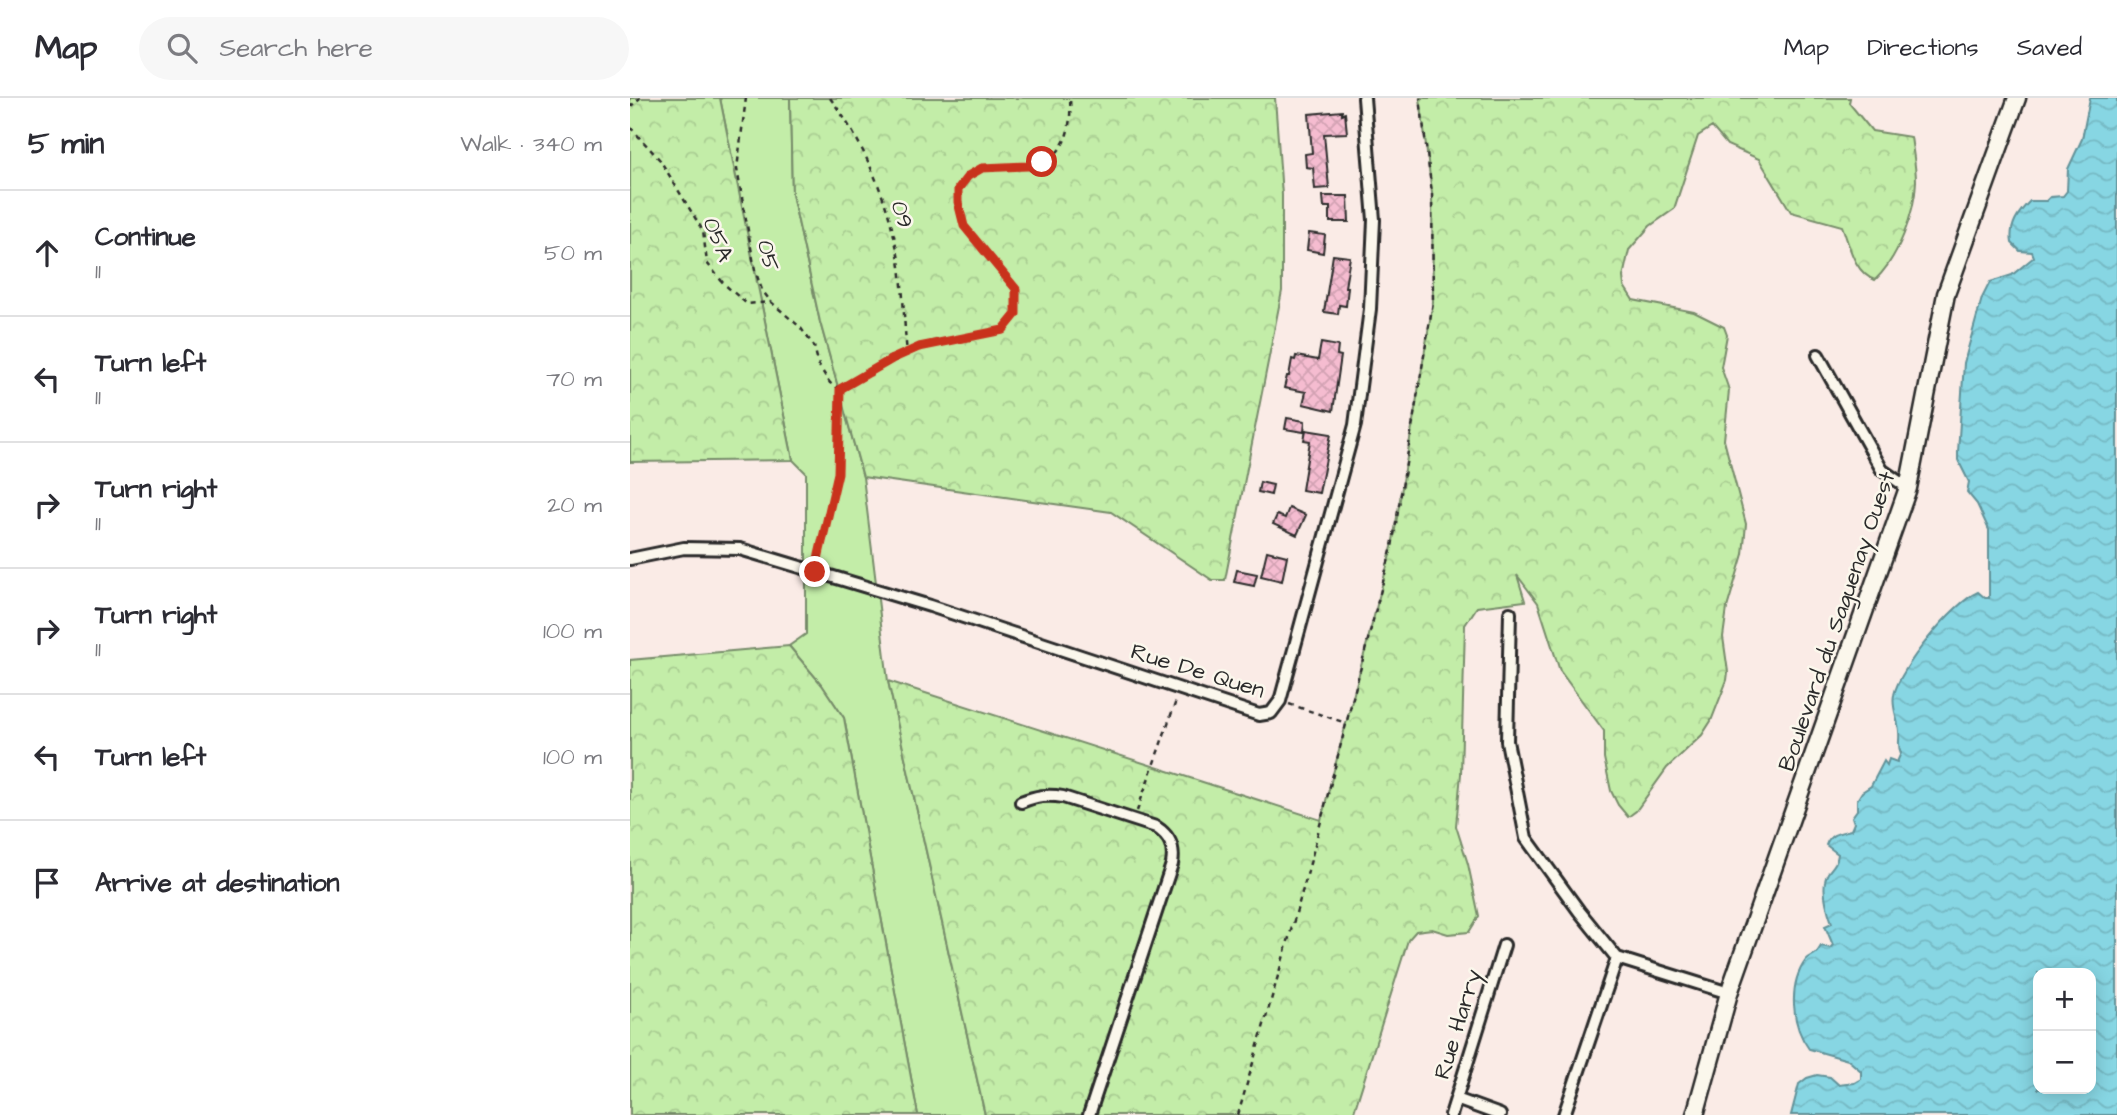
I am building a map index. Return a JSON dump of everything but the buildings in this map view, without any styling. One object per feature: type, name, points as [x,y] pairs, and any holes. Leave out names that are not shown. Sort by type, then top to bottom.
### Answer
[{"type":"main road","name":"Boulevard du Saguenay Ouest","points":[[1695,1115],[1729,993],[1908,488],[1946,294],[2017,98]]},
{"type":"street","name":"Rue De Quen","points":[[630,559],[684,548],[740,549],[930,606],[1259,715],[1271,713],[1280,701],[1355,425],[1370,309],[1374,220],[1364,98]]},
{"type":"street","points":[[1818,355],[1882,470],[1908,488]]},
{"type":"street","points":[[1510,613],[1507,741],[1526,838],[1617,958],[1729,993]]},
{"type":"street","points":[[1021,802],[1036,796],[1049,795],[1134,820],[1163,832],[1173,846],[1174,855],[1089,1115]]},
{"type":"street","name":"Rue Harry","points":[[1451,1115],[1504,945]]},
{"type":"street","points":[[1564,1115],[1617,958]]},
{"type":"street","points":[[1456,1099],[1500,1115]]},
{"type":"path","points":[[630,107],[640,98]]},
{"type":"path","name":"05","points":[[746,98],[737,169],[755,270],[762,290],[771,302],[800,327],[814,346],[819,366],[830,383],[840,389]]},
{"type":"path","name":"09","points":[[830,98],[860,143],[897,245],[907,353]]},
{"type":"path","points":[[815,572],[838,473],[840,389],[919,347],[1003,330],[1016,314],[1016,289],[964,226],[958,189],[968,176],[982,168],[1028,166],[1042,162],[1060,150],[1072,120],[1070,98]]},
{"type":"path","points":[[1238,1115],[1307,875],[1392,547],[1433,302],[1432,193],[1420,98]]},
{"type":"path","name":"05A","points":[[630,127],[660,160],[703,231],[707,262],[724,284],[747,304],[771,302]]},
{"type":"path","points":[[1134,820],[1180,689]]},
{"type":"path","points":[[1280,701],[1347,724]]},
{"type":"green space","points":[[630,98],[720,98],[793,460],[630,462]]},
{"type":"green space","points":[[720,98],[790,98],[792,194],[820,322],[863,477],[888,681],[985,1115],[918,1115],[844,718],[822,685],[789,646],[806,634],[806,473],[793,460]]},
{"type":"green space","points":[[790,98],[1275,98],[1282,195],[1282,291],[1225,580],[1212,580],[1111,512],[863,477],[820,322],[792,194]]},
{"type":"green space","points":[[1420,98],[1850,98],[1849,103],[1872,131],[1911,137],[1916,181],[1909,221],[1891,260],[1875,280],[1857,265],[1842,226],[1791,212],[1759,159],[1727,145],[1712,127],[1698,136],[1674,209],[1650,226],[1629,250],[1623,277],[1624,286],[1633,300],[1694,312],[1724,327],[1727,335],[1721,367],[1729,390],[1724,440],[1746,524],[1743,554],[1727,608],[1723,637],[1727,680],[1711,721],[1702,735],[1667,768],[1636,811],[1628,817],[1611,791],[1604,758],[1604,731],[1560,671],[1538,603],[1517,575],[1525,601],[1477,607],[1465,625],[1461,774],[1456,826],[1468,864],[1479,916],[1469,932],[1448,934],[1432,929],[1416,931],[1408,940],[1353,1115],[985,1115],[888,681],[1321,820],[1392,547],[1433,302],[1432,193]]},
{"type":"green space","points":[[789,646],[822,685],[844,718],[918,1115],[630,1115],[630,660]]},
{"type":"water","points":[[2090,98],[2117,98],[2117,1115],[1791,1115],[1799,1084],[1807,1078],[1817,1075],[1830,1077],[1839,1085],[1861,1079],[1861,1071],[1848,1060],[1809,1049],[1795,1017],[1794,992],[1800,970],[1821,946],[1830,948],[1833,945],[1825,926],[1832,923],[1824,891],[1826,878],[1838,854],[1826,845],[1833,836],[1851,830],[1857,800],[1862,792],[1871,786],[1884,761],[1887,765],[1889,759],[1897,762],[1901,753],[1893,700],[1906,669],[1955,609],[1978,592],[1989,598],[1989,530],[1977,504],[1967,492],[1969,482],[1958,460],[1964,363],[1982,298],[1990,282],[2012,275],[2034,257],[2032,252],[2020,251],[2012,243],[2015,220],[2030,201],[2046,201],[2050,197],[2063,196],[2067,191],[2068,169],[2082,139]]},
{"type":"route","points":[[815,572],[838,473],[840,389],[919,347],[1003,330],[1016,314],[1016,289],[964,226],[958,189],[968,176],[982,168],[1028,166],[1042,162]]}]
